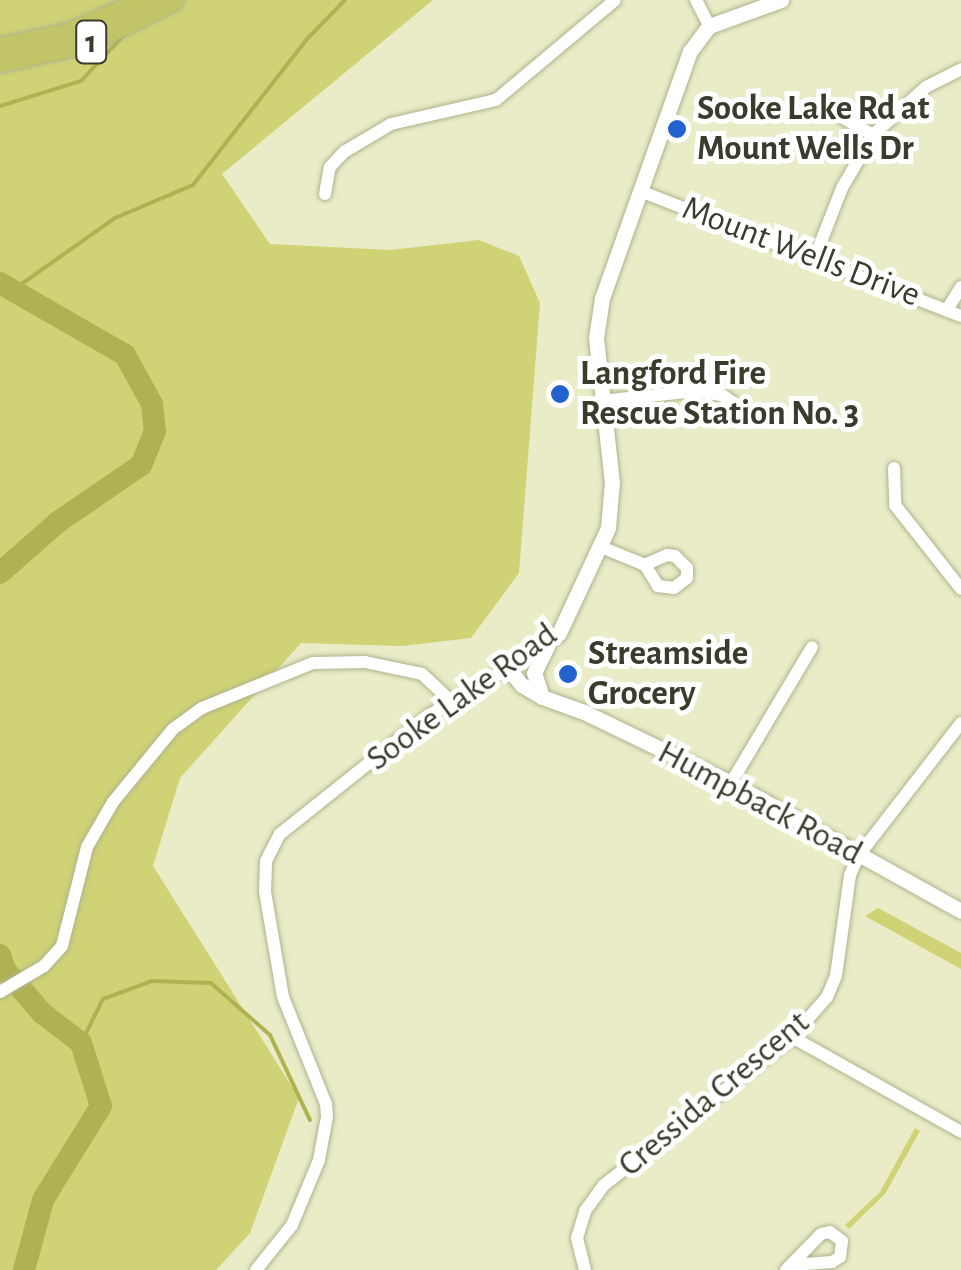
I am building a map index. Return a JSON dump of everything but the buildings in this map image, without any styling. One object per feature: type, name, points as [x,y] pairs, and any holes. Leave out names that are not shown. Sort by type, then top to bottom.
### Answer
[{"type":"highway","name":"1","points":[[0,48],[67,34],[146,0]]},
{"type":"highway","name":"1","points":[[0,62],[88,42],[174,0]]},
{"type":"street","points":[[325,194],[330,167],[344,152],[391,124],[496,100],[615,0]]},
{"type":"street","points":[[696,0],[709,26],[781,0]]},
{"type":"street","name":"Sooke Lake Road","points":[[256,1270],[292,1226],[319,1160],[327,1117],[326,1104],[283,997],[266,892],[266,861],[280,834],[451,701],[548,643],[569,618],[608,528],[612,482],[600,402],[596,338],[604,290],[694,43],[709,26]]},
{"type":"street","points":[[816,257],[842,188],[874,135],[926,88],[961,69]]},
{"type":"street","points":[[840,116],[874,135]]},
{"type":"street","name":"Mount Wells Drive","points":[[640,191],[961,316]]},
{"type":"street","points":[[948,308],[961,287]]},
{"type":"street","points":[[600,402],[696,391],[722,395],[752,416]]},
{"type":"street","points":[[894,468],[895,506],[961,590]]},
{"type":"street","points":[[601,548],[644,565]]},
{"type":"street","points":[[542,697],[534,673],[548,643]]},
{"type":"street","points":[[730,783],[812,647]]},
{"type":"street","points":[[0,992],[22,980],[62,946],[87,847],[113,802],[173,729],[202,708],[313,662],[364,662],[422,674],[451,701]]},
{"type":"street","name":"Humpback Road","points":[[508,668],[522,685],[542,697],[584,712],[730,783],[961,911]]},
{"type":"street","points":[[859,855],[960,725]]},
{"type":"street","name":"Cressida Crescent","points":[[585,1270],[577,1238],[585,1211],[604,1185],[792,1037],[828,997],[836,976],[850,875],[859,855]]},
{"type":"street","points":[[792,1037],[961,1132]]},
{"type":"green space","points":[[0,0],[433,0],[222,174],[270,244],[390,250],[479,240],[519,256],[540,303],[519,573],[471,638],[402,646],[301,643],[180,778],[153,866],[299,1098],[250,1233],[216,1270],[0,1270]]},
{"type":"green space","points":[[878,908],[961,953],[961,969],[865,916]]},
{"type":"green space","points":[[915,1128],[920,1131],[885,1194],[849,1229],[845,1225],[880,1192]]},
{"type":"waterway","points":[[13,290],[115,218],[193,185],[307,39],[345,0]]},
{"type":"waterway","points":[[0,106],[81,81],[124,35]]},
{"type":"waterway","points":[[0,283],[125,355],[152,404],[155,431],[141,465],[58,522],[0,573]]},
{"type":"waterway","points":[[0,955],[5,970],[42,1013],[81,1043],[101,1106],[43,1200],[24,1270]]},
{"type":"waterway","points":[[81,1043],[103,999],[152,981],[211,983],[270,1035],[310,1120]]},
{"type":"place","name":"Sooke Lake Rd at Mount Wells Dr","points":[[677,129]]},
{"type":"place","name":"Langford Fire Rescue Station No. 3","points":[[560,394]]},
{"type":"place","name":"Streamside Grocery","points":[[568,674]]}]
